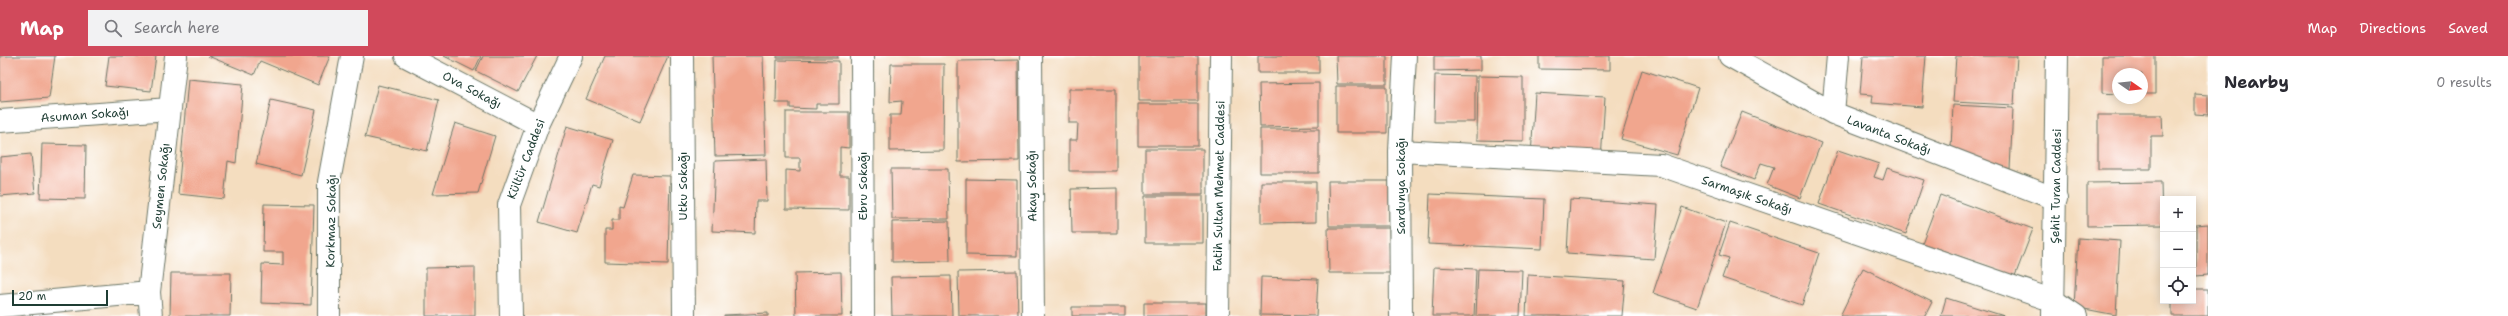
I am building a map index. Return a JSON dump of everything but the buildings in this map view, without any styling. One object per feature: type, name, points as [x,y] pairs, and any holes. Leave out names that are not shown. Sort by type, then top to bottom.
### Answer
[{"type":"street","name":"Seymen Sokağı","points":[[151,316],[149,292],[176,56]]},
{"type":"street","name":"Korkmaz Sokağı","points":[[329,316],[329,182],[352,56]]},
{"type":"street","name":"Ova Sokağı","points":[[406,56],[538,125]]},
{"type":"street","name":"Kültür Caddesi","points":[[511,316],[508,205],[538,125],[571,56]]},
{"type":"street","name":"Utku Sokağı","points":[[682,56],[684,316]]},
{"type":"street","name":"Ebru Sokağı","points":[[862,56],[863,316]]},
{"type":"street","name":"Akay Sokağı","points":[[1031,56],[1033,316]]},
{"type":"street","name":"Fatih Sultan Mehmet Caddesi","points":[[1218,316],[1221,56]]},
{"type":"street","name":"Sardunya Sokağı","points":[[1401,316],[1400,151],[1405,56]]},
{"type":"street","name":"Lavanta Sokağı","points":[[1730,56],[1833,113],[2056,199]]},
{"type":"street","points":[[1833,113],[1838,56]]},
{"type":"street","name":"Şehit Turan Caddesi","points":[[2054,309],[2057,56]]},
{"type":"street","name":"Asuman Sokağı","points":[[0,121],[170,109]]},
{"type":"street","name":"Sarmaşık Sokağı","points":[[1400,151],[1660,165],[2076,316]]},
{"type":"street","points":[[0,306],[149,292]]}]
